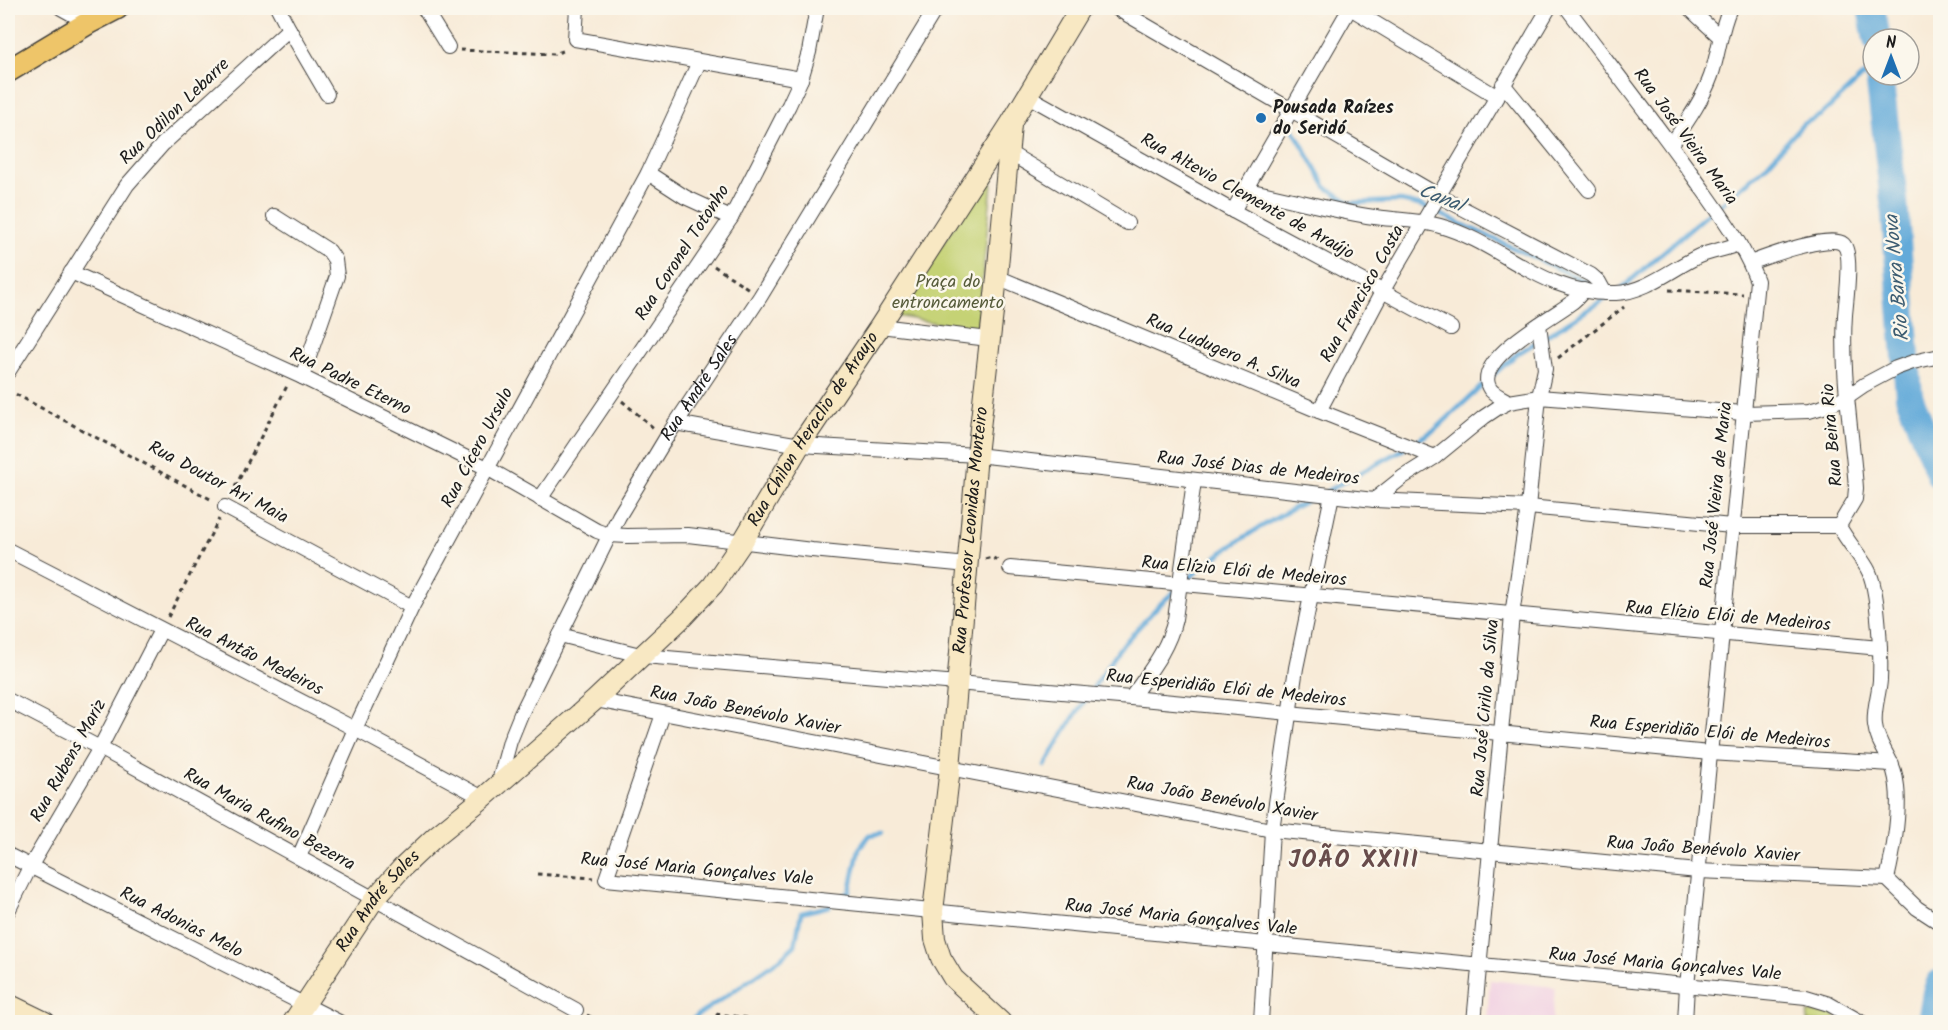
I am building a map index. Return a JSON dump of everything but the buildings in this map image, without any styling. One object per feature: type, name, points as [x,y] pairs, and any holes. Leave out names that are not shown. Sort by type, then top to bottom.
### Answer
[{"type":"main road","points":[[8,71],[117,8]]},
{"type":"street","points":[[61,8],[88,23]]},
{"type":"street","points":[[278,8],[327,94]]},
{"type":"street","points":[[424,8],[448,46]]},
{"type":"street","points":[[577,8],[575,39],[801,79]]},
{"type":"street","name":"Rua Coronel Totonho","points":[[540,499],[731,218],[801,79],[809,52],[817,8]]},
{"type":"street","name":"Rua André Sales","points":[[293,1023],[375,898],[436,836],[490,791],[521,714],[609,535],[675,423],[760,297],[936,8]]},
{"type":"street","name":"Rua Chilon Heraclio de Araujo","points":[[490,791],[644,656],[713,585],[742,542],[800,445],[1011,123],[1080,8]]},
{"type":"street","points":[[1116,8],[1440,196],[1592,275],[1605,293]]},
{"type":"street","points":[[1233,211],[1350,8],[1499,90],[1589,190]]},
{"type":"street","name":"Rua Francisco Costa","points":[[1318,411],[1382,292],[1549,8]]},
{"type":"street","name":"Rua José Vieira Maria","points":[[1567,8],[1707,196],[1750,263],[1757,281],[1756,294]]},
{"type":"street","points":[[1689,8],[1720,37]]},
{"type":"street","points":[[1671,145],[1703,94],[1712,74],[1720,37],[1730,8]]},
{"type":"street","name":"Rua Odilon Lebarre","points":[[8,372],[127,184],[147,161],[289,30]]},
{"type":"street","name":"Rua Cícero Ursulo","points":[[299,857],[412,607],[648,173],[699,62]]},
{"type":"street","name":"Rua Altevio Clemente de Araújo","points":[[1026,95],[1233,211],[1451,328]]},
{"type":"street","name":"Rua Professor Leonidas Monteiro","points":[[995,1020],[953,978],[941,958],[935,939],[933,911],[950,768],[976,455],[997,277],[1011,123]]},
{"type":"street","points":[[1008,152],[1127,223]]},
{"type":"street","points":[[648,173],[685,197],[731,218]]},
{"type":"street","points":[[1247,190],[1337,211],[1425,222],[1462,234],[1540,277],[1562,286],[1605,293],[1632,290],[1701,255],[1738,244]]},
{"type":"street","points":[[274,216],[329,251],[335,260],[337,276],[302,377]]},
{"type":"street","name":"Rua Beira Rio","points":[[1750,263],[1797,247],[1825,242],[1841,242],[1847,253],[1844,332],[1849,425],[1856,488],[1855,499],[1839,526]]},
{"type":"street","name":"Rua Padre Eterno","points":[[71,272],[302,377],[487,468],[597,531],[609,535]]},
{"type":"street","name":"Rua Ludugero A. Silva","points":[[997,277],[1318,411],[1435,457]]},
{"type":"street","points":[[1509,402],[1491,391],[1487,377],[1494,360],[1508,347],[1572,303],[1584,290]]},
{"type":"street","name":"Rua José Vieira de Maria","points":[[1685,1023],[1756,294]]},
{"type":"street","name":"Rua José Cirilo da Silva","points":[[1474,1023],[1512,615],[1528,507],[1539,398],[1545,369],[1539,325]]},
{"type":"street","points":[[880,326],[989,339]]},
{"type":"street","points":[[1374,500],[1403,477],[1435,457],[1484,417],[1509,402],[1539,398],[1744,413],[1809,411],[1848,396],[1896,368],[1941,356]]},
{"type":"street","name":"Rua José Dias de Medeiros","points":[[675,423],[800,445],[976,455],[1374,500],[1528,507],[1732,526],[1839,526]]},
{"type":"street","points":[[1131,698],[1164,652],[1171,636],[1194,481]]},
{"type":"street","points":[[1261,1023],[1272,830],[1302,638],[1332,495]]},
{"type":"street","name":"Rua Doutor Ari Maia","points":[[225,507],[412,607]]},
{"type":"street","points":[[1839,526],[1853,550],[1868,569],[1873,586],[1880,648],[1880,680],[1874,724],[1878,742],[1892,764],[1898,783],[1893,854],[1887,879],[1917,908],[1941,923]]},
{"type":"street","points":[[609,535],[688,535],[876,557],[968,565]]},
{"type":"street","name":"Rua Antão Medeiros","points":[[8,550],[355,729],[490,791]]},
{"type":"street","name":"Rua Elízio Elói de Medeiros","points":[[1010,568],[1880,648]]},
{"type":"street","name":"Rua Rubens Mariz","points":[[8,911],[30,867],[100,748],[161,630]]},
{"type":"street","name":"Rua Esperidião Elói de Medeiros","points":[[560,634],[644,656],[956,682],[1710,753],[1892,764]]},
{"type":"street","name":"Rua Maria Rufino Bezerra","points":[[8,700],[375,898],[576,1010]]},
{"type":"street","name":"Rua João Benévolo Xavier","points":[[595,700],[1272,830],[1698,871],[1887,879]]},
{"type":"street","points":[[606,879],[663,714]]},
{"type":"street","name":"Rua Adonias Melo","points":[[8,855],[339,1023]]},
{"type":"street","name":"Rua José Maria Gonçalves Vale","points":[[606,879],[1806,997],[1839,1008],[1861,1023]]},
{"type":"street","points":[[8,1004],[45,1023]]},
{"type":"path","points":[[448,46],[453,50],[554,54],[563,52],[575,39]]},
{"type":"path","points":[[703,259],[760,297]]},
{"type":"path","points":[[1669,290],[1756,294]]},
{"type":"path","points":[[1545,369],[1629,303]]},
{"type":"path","name":"Rua Doutor Ari Maia","points":[[8,390],[225,507]]},
{"type":"path","points":[[611,392],[666,438]]},
{"type":"path","points":[[968,565],[992,557],[1010,568]]},
{"type":"path","name":"Rua José Maria Gonçalves Vale","points":[[537,874],[606,879]]},
{"type":"path","points":[[710,1023],[718,1014],[778,1023]]},
{"type":"shaded area","points":[[1490,980],[1555,987],[1552,1022],[1487,1022]]},
{"type":"green space","name":"Praça do entroncamento","points":[[994,164],[977,330],[896,316]]},
{"type":"green space","points":[[1808,1013],[1831,1013],[1840,1022],[1807,1022]]},
{"type":"waterway","name":"Rio Barra Nova","points":[[1871,8],[1875,27]]},
{"type":"waterway","name":"Canal","points":[[1622,288],[1764,168],[1803,124],[1821,115],[1861,78]]},
{"type":"waterway","name":"Rio Barra Nova","points":[[1880,87],[1894,201],[1909,396],[1940,475]]},
{"type":"waterway","name":"Canal","points":[[1288,120],[1326,187],[1350,203],[1401,201],[1423,206],[1595,286]]},
{"type":"waterway","points":[[1493,375],[1517,354],[1610,296]]},
{"type":"waterway","points":[[1411,444],[1436,429],[1485,383]]},
{"type":"waterway","points":[[1327,491],[1404,449]]},
{"type":"waterway","points":[[1186,581],[1247,535],[1314,497]]},
{"type":"waterway","points":[[1045,766],[1066,729],[1119,649],[1158,606],[1175,591]]},
{"type":"waterway","points":[[839,899],[850,891],[859,849],[870,835],[883,833]]},
{"type":"waterway","points":[[688,1022],[780,959],[795,945],[801,913],[830,906]]},
{"type":"waterway","name":"Rio Barra Nova","points":[[1931,1022],[1940,983]]},
{"type":"place","name":"Pousada Raízes do Seridó","points":[[1261,118]]},
{"type":"district","name":"JOÃO XXIII","points":[[1354,860]]}]
